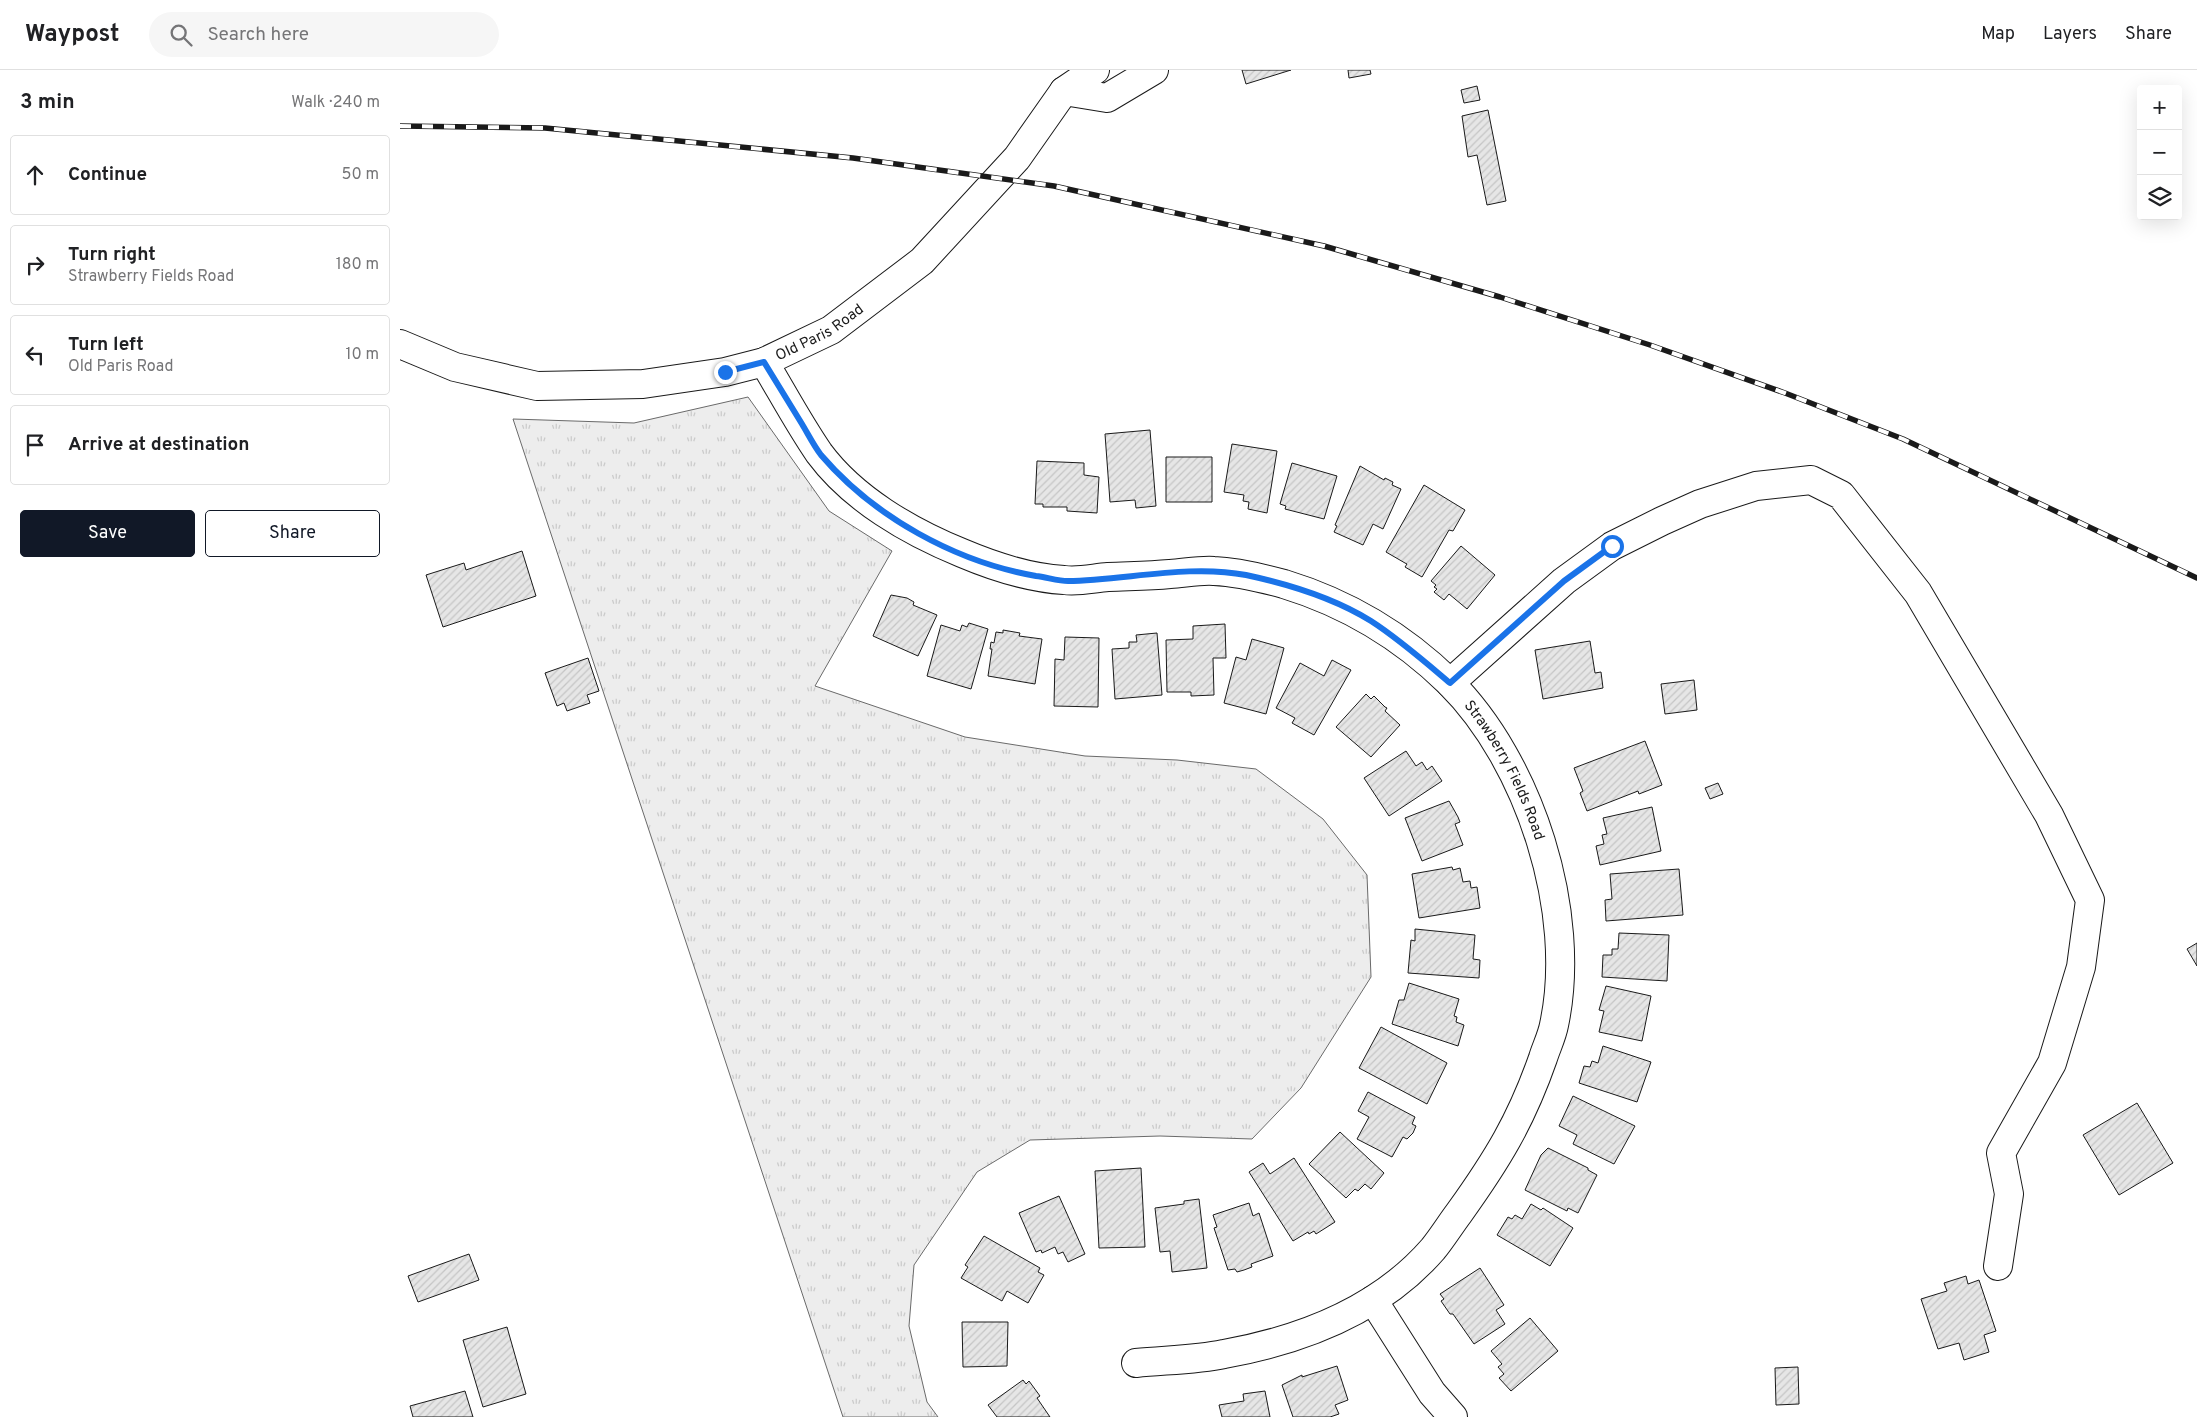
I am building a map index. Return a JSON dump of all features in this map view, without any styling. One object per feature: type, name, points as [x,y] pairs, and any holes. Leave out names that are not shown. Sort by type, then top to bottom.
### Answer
[{"type":"street","name":"Old Paris Road","points":[[400,344],[456,367],[537,386],[643,384],[725,372],[764,362],[831,330],[922,262],[1017,158],[1065,77],[1095,70]]},
{"type":"street","points":[[1065,77],[1107,98],[1154,70]]},
{"type":"street","name":"Strawberry Fields Road","points":[[764,362],[820,453],[841,478],[894,518],[925,536],[961,553],[1009,571],[1066,581],[1211,571],[1244,575],[1282,584],[1326,599],[1369,620],[1404,644],[1450,683],[1471,708],[1501,752],[1533,820],[1549,868],[1557,903],[1561,940],[1554,1025],[1518,1122],[1497,1160],[1433,1248],[1411,1270],[1373,1300],[1344,1318],[1282,1341],[1220,1355],[1136,1363]]},
{"type":"street","points":[[1450,683],[1564,581],[1612,546],[1662,521],[1700,504],[1756,486],[1811,480],[1842,495],[1918,593],[2049,815],[2090,900],[2080,967],[2052,1063],[2001,1153],[2009,1194],[1998,1266]]},
{"type":"street","points":[[1373,1300],[1432,1393],[1453,1417]]},
{"type":"green space","points":[[748,397],[829,511],[892,551],[815,686],[965,737],[1085,756],[1177,760],[1256,769],[1323,819],[1367,875],[1371,977],[1301,1088],[1252,1139],[1160,1136],[1030,1140],[977,1172],[914,1265],[909,1326],[927,1402],[938,1417],[843,1417],[513,419],[634,423]]},
{"type":"building","points":[[1242,70],[1291,70],[1246,84]]},
{"type":"building","points":[[1348,70],[1370,70],[1371,74],[1349,78]]},
{"type":"building","points":[[1477,86],[1480,100],[1464,103],[1461,90]]},
{"type":"building","points":[[1488,110],[1506,201],[1487,205],[1477,155],[1468,157],[1462,116]]},
{"type":"building","points":[[1150,430],[1156,506],[1136,508],[1135,500],[1110,502],[1105,434]]},
{"type":"building","points":[[1232,444],[1277,451],[1267,513],[1248,509],[1249,502],[1243,501],[1244,495],[1224,492]]},
{"type":"building","points":[[1166,457],[1212,457],[1212,502],[1166,502]]},
{"type":"building","points":[[1037,461],[1084,463],[1084,475],[1099,477],[1097,513],[1067,511],[1067,507],[1043,507],[1043,504],[1035,504]]},
{"type":"building","points":[[1292,463],[1337,476],[1324,519],[1285,509],[1286,506],[1280,504]]},
{"type":"building","points":[[1360,466],[1384,480],[1385,478],[1393,482],[1392,485],[1401,489],[1383,529],[1373,524],[1363,545],[1334,532],[1337,526],[1335,525]]},
{"type":"building","points":[[1424,485],[1465,510],[1453,531],[1449,530],[1422,577],[1405,567],[1407,564],[1386,552]]},
{"type":"building","points":[[1461,546],[1495,575],[1467,609],[1449,594],[1444,600],[1434,592],[1437,589],[1434,587],[1436,585],[1431,581]]},
{"type":"building","points":[[522,551],[536,596],[443,627],[426,575],[464,563],[466,570]]},
{"type":"building","points":[[891,595],[907,598],[914,602],[913,605],[937,615],[918,656],[873,636]]},
{"type":"building","points":[[969,623],[988,629],[971,689],[927,676],[941,625],[960,631],[962,625],[967,627]]},
{"type":"building","points":[[1225,624],[1226,658],[1213,658],[1214,695],[1191,696],[1191,692],[1167,692],[1166,640],[1193,639],[1193,626]]},
{"type":"building","points":[[1003,630],[1020,633],[1019,636],[1042,639],[1035,684],[988,676],[992,649],[990,649],[991,642],[994,643],[996,632],[1003,633]]},
{"type":"building","points":[[1157,633],[1162,695],[1115,699],[1112,649],[1129,648],[1129,642],[1137,642],[1136,635]]},
{"type":"building","points":[[1065,637],[1099,638],[1098,707],[1054,706],[1055,659],[1064,660]]},
{"type":"building","points":[[1252,639],[1284,648],[1266,714],[1224,703],[1236,657],[1246,660]]},
{"type":"building","points":[[1590,641],[1595,673],[1601,672],[1603,688],[1543,699],[1535,650]]},
{"type":"building","points":[[588,658],[599,691],[587,695],[590,703],[567,711],[564,703],[557,706],[545,673]]},
{"type":"building","points":[[1332,660],[1351,670],[1314,735],[1292,723],[1295,718],[1276,708],[1300,663],[1324,676]]},
{"type":"building","points":[[1694,680],[1697,710],[1665,714],[1661,684]]},
{"type":"building","points":[[1366,694],[1371,699],[1374,696],[1387,708],[1385,711],[1400,725],[1371,757],[1336,727]]},
{"type":"building","points":[[1645,741],[1662,785],[1639,794],[1638,791],[1587,811],[1580,793],[1583,791],[1574,768]]},
{"type":"building","points":[[1406,751],[1416,766],[1422,762],[1427,770],[1432,766],[1442,781],[1389,816],[1364,778]]},
{"type":"building","points":[[1718,783],[1723,794],[1710,799],[1705,788]]},
{"type":"building","points":[[1449,801],[1460,822],[1455,824],[1463,845],[1422,861],[1405,818]]},
{"type":"building","points":[[1652,807],[1661,851],[1600,865],[1596,846],[1604,844],[1602,835],[1607,834],[1603,818]]},
{"type":"building","points":[[1452,867],[1453,870],[1460,868],[1463,882],[1470,881],[1471,888],[1477,887],[1480,908],[1419,918],[1412,874]]},
{"type":"building","points":[[1679,869],[1683,915],[1606,921],[1605,900],[1612,899],[1610,874]]},
{"type":"building","points":[[1415,929],[1475,935],[1473,959],[1480,960],[1479,978],[1408,973],[1411,940],[1415,941]]},
{"type":"building","points":[[1619,933],[1669,935],[1667,981],[1602,977],[1603,955],[1612,955],[1612,949],[1618,949]]},
{"type":"building","points":[[2197,943],[2197,966],[2187,949]]},
{"type":"building","points":[[1409,983],[1459,999],[1454,1016],[1457,1017],[1456,1022],[1464,1025],[1458,1046],[1392,1024],[1399,1000],[1404,1000]]},
{"type":"building","points":[[1606,986],[1651,996],[1642,1041],[1599,1032],[1604,1011],[1599,1010]]},
{"type":"building","points":[[1381,1027],[1447,1063],[1427,1104],[1359,1068]]},
{"type":"building","points":[[1603,1046],[1651,1062],[1637,1102],[1579,1083],[1584,1066],[1590,1067],[1592,1061],[1598,1063]]},
{"type":"building","points":[[1368,1092],[1415,1117],[1412,1124],[1416,1126],[1413,1133],[1407,1139],[1403,1137],[1392,1157],[1357,1139],[1369,1117],[1358,1111]]},
{"type":"building","points":[[1573,1096],[1635,1126],[1614,1164],[1573,1144],[1577,1135],[1559,1126]]},
{"type":"building","points":[[2137,1103],[2173,1163],[2119,1195],[2083,1135]]},
{"type":"building","points":[[1340,1132],[1384,1173],[1371,1189],[1365,1184],[1358,1191],[1355,1189],[1346,1198],[1309,1164]]},
{"type":"building","points":[[1548,1148],[1588,1168],[1588,1170],[1597,1175],[1578,1213],[1568,1208],[1567,1211],[1525,1190],[1541,1155]]},
{"type":"building","points":[[1294,1158],[1335,1222],[1316,1234],[1314,1231],[1309,1234],[1308,1232],[1293,1241],[1249,1172],[1263,1163],[1270,1174]]},
{"type":"building","points":[[1141,1168],[1145,1247],[1099,1248],[1095,1171]]},
{"type":"building","points":[[1059,1196],[1085,1254],[1068,1262],[1063,1252],[1058,1254],[1055,1247],[1042,1253],[1041,1250],[1036,1252],[1019,1213]]},
{"type":"building","points":[[1199,1199],[1207,1268],[1172,1272],[1170,1251],[1160,1252],[1155,1208],[1184,1204],[1184,1201]]},
{"type":"building","points":[[1249,1203],[1253,1216],[1259,1213],[1273,1256],[1251,1264],[1252,1267],[1244,1270],[1237,1272],[1235,1269],[1228,1270],[1214,1228],[1217,1227],[1213,1215]]},
{"type":"building","points":[[1531,1204],[1541,1210],[1543,1208],[1573,1228],[1550,1266],[1497,1235],[1508,1217],[1512,1219],[1515,1215],[1522,1219]]},
{"type":"building","points":[[984,1236],[1040,1268],[1038,1272],[1044,1275],[1028,1303],[1007,1291],[1002,1301],[961,1278],[968,1267],[965,1265]]},
{"type":"building","points":[[469,1254],[479,1280],[418,1302],[408,1276]]},
{"type":"building","points":[[1480,1268],[1504,1305],[1496,1310],[1505,1324],[1474,1344],[1453,1314],[1450,1314],[1441,1301],[1444,1299],[1440,1294]]},
{"type":"building","points":[[1966,1276],[1968,1284],[1979,1280],[1996,1331],[1984,1335],[1989,1352],[1964,1360],[1959,1343],[1938,1349],[1921,1299],[1947,1291],[1944,1283]]},
{"type":"building","points":[[1530,1318],[1558,1351],[1511,1391],[1499,1378],[1504,1374],[1498,1367],[1502,1364],[1491,1351]]},
{"type":"building","points":[[962,1322],[1008,1322],[1007,1366],[963,1367]]},
{"type":"building","points":[[507,1327],[526,1394],[483,1407],[463,1340]]},
{"type":"building","points":[[1337,1366],[1348,1400],[1335,1405],[1339,1414],[1330,1417],[1293,1417],[1282,1385],[1302,1375],[1302,1377]]},
{"type":"building","points":[[1798,1367],[1799,1404],[1776,1405],[1775,1368]]},
{"type":"building","points":[[1023,1380],[1026,1384],[1029,1381],[1040,1396],[1037,1398],[1050,1417],[997,1417],[988,1405]]},
{"type":"building","points":[[465,1391],[473,1417],[413,1417],[410,1406]]},
{"type":"building","points":[[1265,1391],[1270,1417],[1222,1417],[1219,1405],[1244,1401],[1243,1394]]},
{"type":"railway","points":[[400,126],[545,128],[853,158],[1054,186],[1324,246],[1500,297],[1650,345],[1785,393],[1903,439],[2197,578]]},
{"type":"route","points":[[725,372],[764,362],[820,453],[841,478],[916,532],[961,553],[1009,571],[1066,581],[1211,571],[1244,575],[1282,584],[1326,599],[1369,620],[1404,644],[1450,683],[1564,581],[1612,546]]}]
